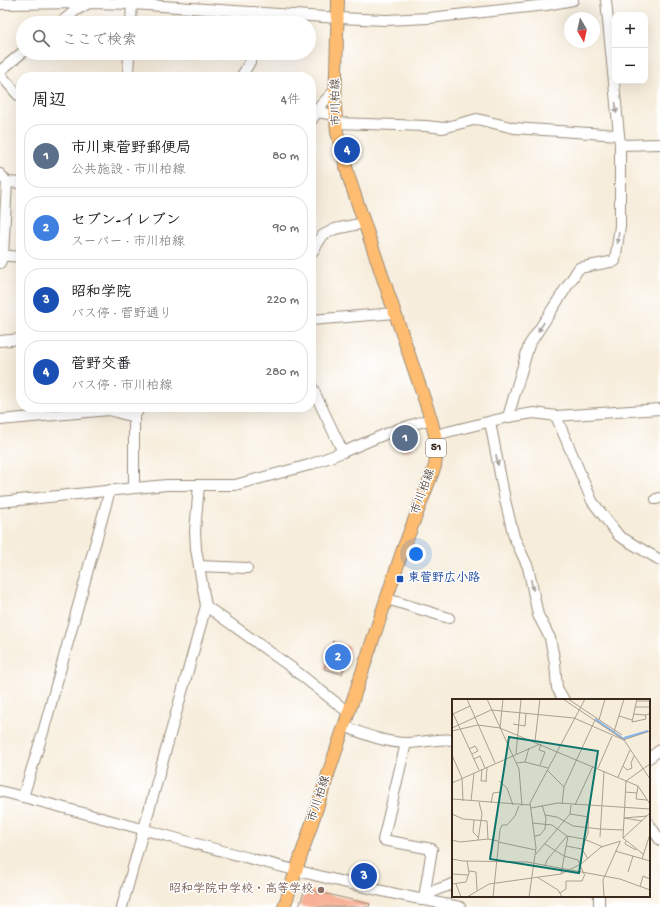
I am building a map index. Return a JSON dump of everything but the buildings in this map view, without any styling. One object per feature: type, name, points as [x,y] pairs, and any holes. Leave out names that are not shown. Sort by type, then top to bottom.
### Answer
[{"type":"main road","name":"市川柏線","points":[[284,907],[387,599],[434,466],[437,450],[431,419],[349,178],[337,132],[336,89],[339,18],[338,0]]},
{"type":"street","points":[[316,16],[386,20],[429,18],[546,5],[573,0]]},
{"type":"street","points":[[508,417],[529,345],[579,268],[615,262],[620,226],[619,140],[606,0]]},
{"type":"street","points":[[69,16],[92,2]]},
{"type":"street","points":[[0,4],[132,2],[311,16]]},
{"type":"street","points":[[131,16],[132,2]]},
{"type":"street","points":[[254,12],[254,16]]},
{"type":"street","points":[[0,71],[16,58]]},
{"type":"street","points":[[128,72],[129,60]]},
{"type":"street","points":[[244,72],[250,60]]},
{"type":"street","points":[[0,74],[16,93]]},
{"type":"street","points":[[316,113],[320,105],[336,89]]},
{"type":"street","points":[[316,117],[443,128],[477,119],[514,128],[660,144]]},
{"type":"street","points":[[16,182],[3,178],[1,258],[16,257]]},
{"type":"street","points":[[316,246],[323,235],[334,229],[364,223]]},
{"type":"street","points":[[316,320],[395,313]]},
{"type":"street","points":[[0,341],[16,339]]},
{"type":"street","points":[[316,396],[343,452]]},
{"type":"street","points":[[435,435],[508,417],[534,413],[556,416],[660,409]]},
{"type":"street","points":[[0,420],[87,412]]},
{"type":"street","points":[[116,412],[134,417]]},
{"type":"street","points":[[134,488],[134,417],[137,412]]},
{"type":"street","points":[[556,416],[592,501],[619,536],[660,560]]},
{"type":"street","points":[[1,500],[134,488],[235,485],[301,467],[343,452],[395,430],[431,419]]},
{"type":"street","points":[[490,422],[505,500],[514,537],[528,567],[538,615],[550,638],[555,663],[557,688],[563,699]]},
{"type":"street","points":[[122,907],[206,606],[196,549],[195,531],[199,485]]},
{"type":"street","points":[[23,797],[44,729],[110,490]]},
{"type":"street","points":[[198,566],[248,568]]},
{"type":"street","points":[[387,599],[449,618]]},
{"type":"street","points":[[206,606],[292,668],[349,713]]},
{"type":"street","points":[[344,726],[376,738],[406,743],[445,739],[452,740]]},
{"type":"street","points":[[406,743],[383,840],[432,849],[423,899]]},
{"type":"street","points":[[650,757],[660,750]]},
{"type":"street","points":[[0,791],[296,871],[460,907]]},
{"type":"street","points":[[650,825],[660,840]]},
{"type":"street","points":[[423,899],[436,890],[452,884]]},
{"type":"place","name":"菅野交番","points":[[347,150]]},
{"type":"place","name":"市川東菅野郵便局","points":[[405,438]]},
{"type":"place","name":"東菅野広小路","points":[[400,579]]},
{"type":"place","name":"セブン-イレブン","points":[[338,657]]},
{"type":"place","name":"昭和学院","points":[[364,876]]},
{"type":"place","name":"昭和学院中学校・高等学校","points":[[321,890]]}]
